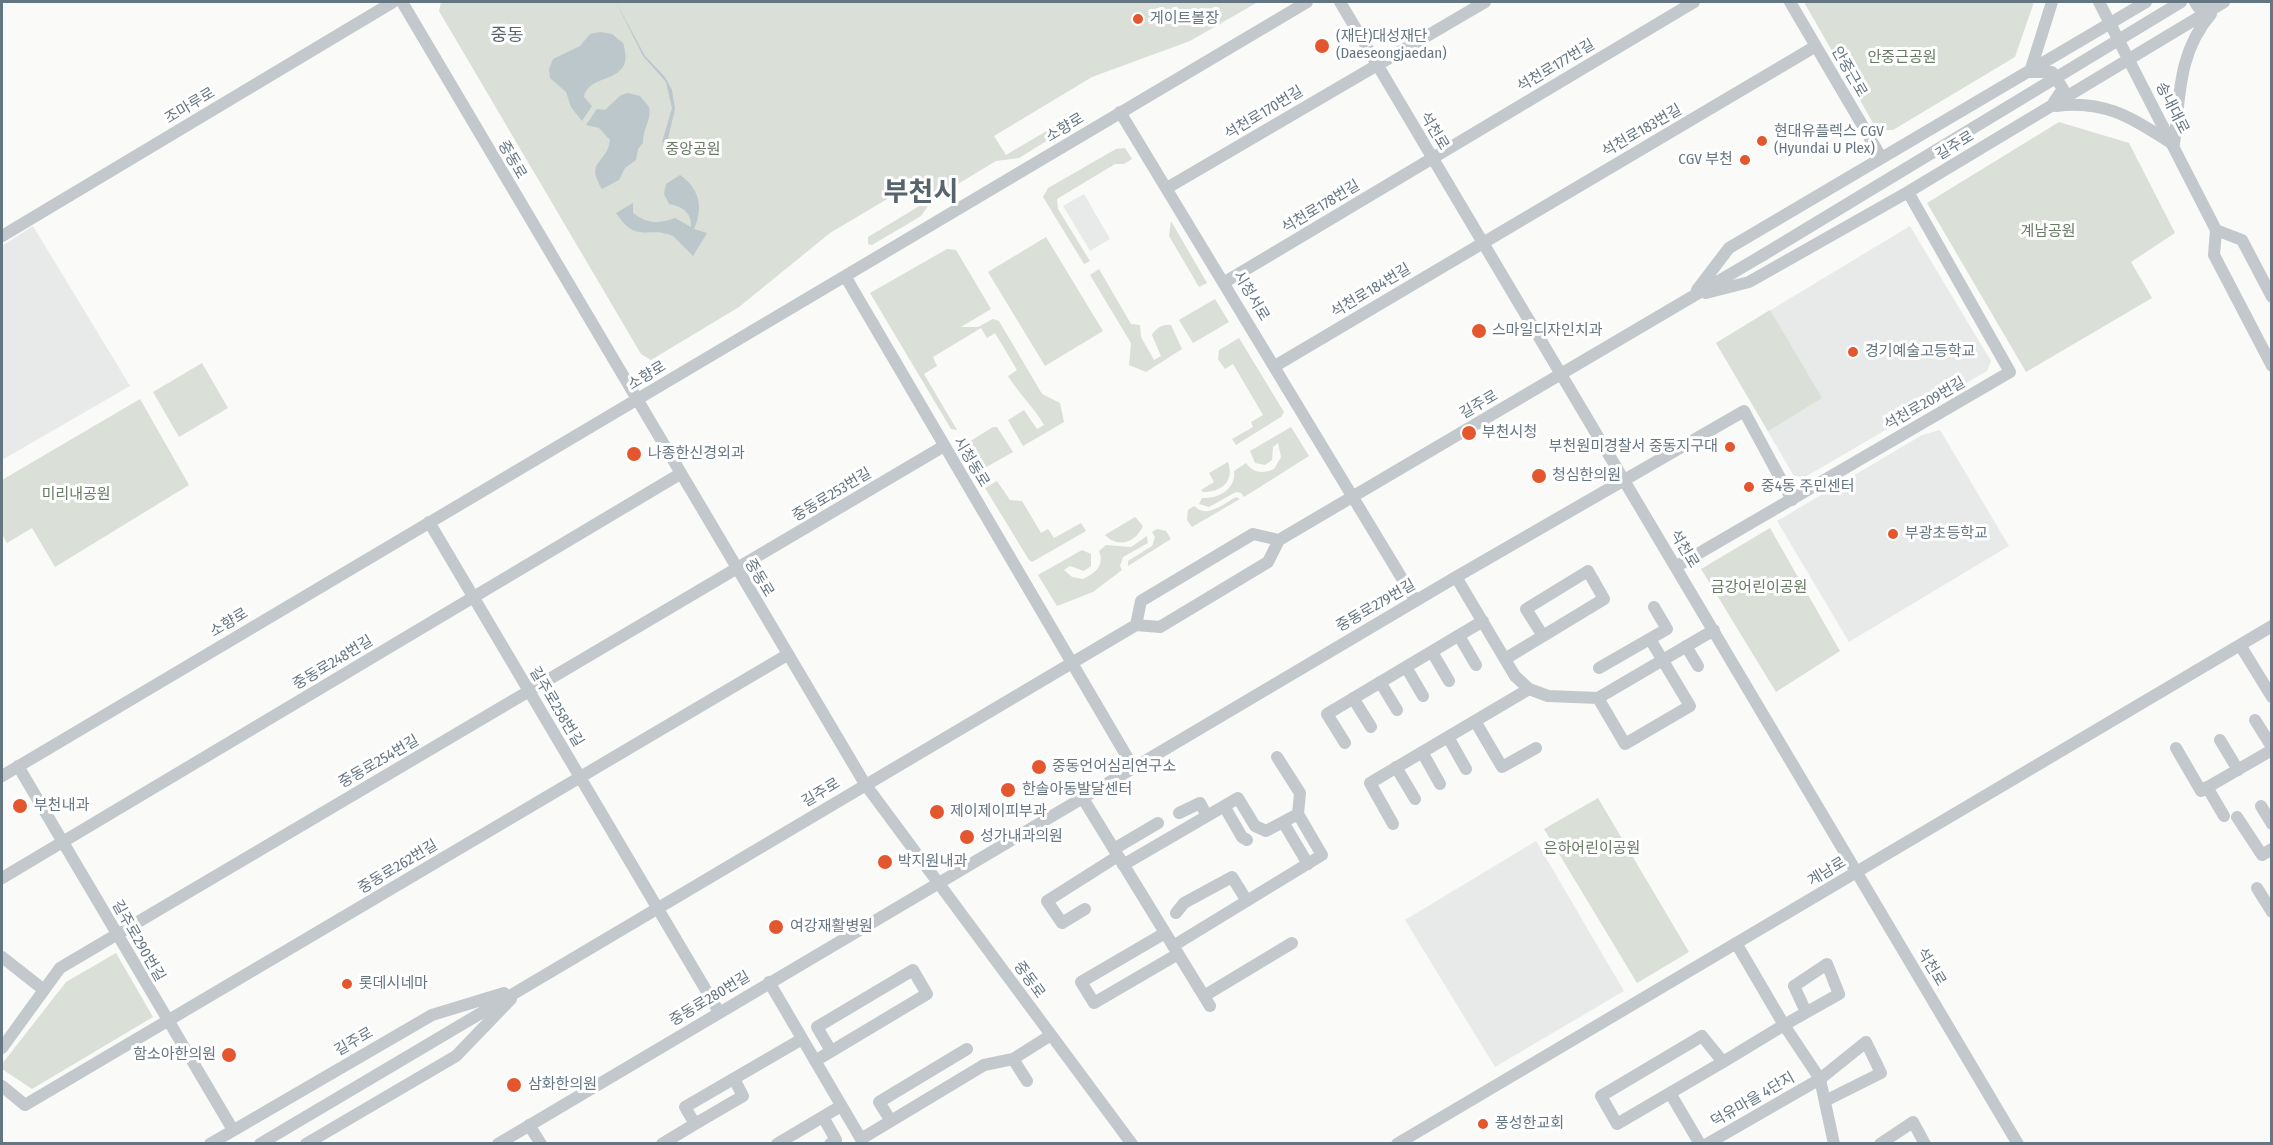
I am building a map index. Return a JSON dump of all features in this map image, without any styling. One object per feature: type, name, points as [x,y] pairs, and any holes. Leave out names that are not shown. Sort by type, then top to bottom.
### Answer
[{"type":"street","name":"조마루로","points":[[2,236],[393,2]]},
{"type":"street","name":"중동로","points":[[402,2],[787,655],[866,784],[1132,1143]]},
{"type":"street","name":"소향로","points":[[2,776],[1307,2]]},
{"type":"street","name":"석천로","points":[[1340,2],[1563,373],[2018,1143]]},
{"type":"street","name":"석천로170번길","points":[[1167,188],[1485,2]]},
{"type":"street","name":"석천로177번길","points":[[1432,157],[1694,2]]},
{"type":"street","name":"안중근로","points":[[1790,2],[1881,157]]},
{"type":"street","points":[[2051,107],[2063,89],[2052,72],[2030,72],[2052,2]]},
{"type":"street","name":"송내대로","points":[[2099,2],[2174,144],[2216,230],[2214,255],[2271,366]]},
{"type":"street","name":"길주로","points":[[1693,296],[1729,248],[2146,2]]},
{"type":"street","name":"길주로","points":[[260,1143],[1136,626],[1160,627],[1268,562],[1279,540],[1763,255],[2181,2]]},
{"type":"street","points":[[2195,2],[2198,7],[2222,3]]},
{"type":"street","points":[[2051,107],[2079,103],[2124,113],[2174,144],[2185,57],[2196,31],[2222,3]]},
{"type":"street","name":"길주로","points":[[1693,296],[1749,282],[1908,192],[2222,3]]},
{"type":"street","name":"석천로183번길","points":[[1483,242],[1816,46]]},
{"type":"street","name":"시청서로","points":[[1120,112],[1225,282],[1415,600]]},
{"type":"street","name":"석천로178번길","points":[[1225,282],[1432,157]]},
{"type":"street","name":"석천로209번길","points":[[1677,566],[2010,372],[1908,192]]},
{"type":"street","points":[[2216,230],[2242,240],[2267,278],[2271,297]]},
{"type":"street","name":"석천로184번길","points":[[1275,366],[1319,346],[1483,242]]},
{"type":"street","name":"시청동로","points":[[845,276],[1132,767]]},
{"type":"street","name":"중동로279번길","points":[[938,881],[1456,576],[1744,411],[1792,500]]},
{"type":"street","name":"중동로253번길","points":[[736,569],[944,446]]},
{"type":"street","name":"중동로248번길","points":[[2,879],[680,474]]},
{"type":"street","name":"길주로258번길","points":[[429,522],[719,1012]]},
{"type":"street","points":[[1136,626],[1141,601],[1253,534],[1279,540]]},
{"type":"street","name":"중동로254번길","points":[[2,1048],[60,968],[736,569]]},
{"type":"street","points":[[1505,659],[1543,636],[1604,599],[1588,571],[1526,609],[1543,636]]},
{"type":"street","points":[[1456,576],[1515,676],[1529,689],[1548,696],[1598,698],[1714,630]]},
{"type":"street","points":[[1599,668],[1667,629],[1654,607]]},
{"type":"street","points":[[1345,743],[1327,714],[1483,621]]},
{"type":"street","name":"계남로","points":[[1397,1143],[2271,626]]},
{"type":"street","points":[[1459,636],[1476,665]]},
{"type":"street","points":[[1598,698],[1625,744],[1690,706],[1650,639]]},
{"type":"street","points":[[2240,645],[2271,697]]},
{"type":"street","points":[[1686,646],[1698,666]]},
{"type":"street","points":[[1432,652],[1449,681]]},
{"type":"street","name":"중동로262번길","points":[[2,1086],[25,1105],[787,655]]},
{"type":"street","points":[[1406,667],[1423,696]]},
{"type":"street","points":[[1380,682],[1397,710]]},
{"type":"street","points":[[1394,824],[1370,783],[1529,689]]},
{"type":"street","points":[[1353,698],[1371,727]]},
{"type":"street","points":[[2176,748],[2201,791],[2271,749],[2255,720]]},
{"type":"street","points":[[1475,721],[1502,767],[1536,748]]},
{"type":"street","points":[[1448,737],[1466,769]]},
{"type":"street","points":[[2220,740],[2238,770]]},
{"type":"street","points":[[1422,752],[1440,784]]},
{"type":"street","points":[[1165,933],[1081,982],[1094,1003],[1247,901],[1322,855],[1298,814],[1300,793],[1277,757]]},
{"type":"street","name":"길주로290번길","points":[[18,766],[233,1130]]},
{"type":"street","points":[[1396,767],[1415,799]]},
{"type":"street","points":[[2208,787],[2262,855],[2271,849]]},
{"type":"street","points":[[1082,796],[1207,1001],[1292,944]]},
{"type":"street","points":[[1085,909],[1062,923],[1047,901],[1119,857],[1207,816],[1238,798],[1256,826],[1266,831],[1298,814]]},
{"type":"street","points":[[1179,813],[1200,803],[1207,816]]},
{"type":"street","points":[[1224,806],[1242,837],[1248,840]]},
{"type":"street","points":[[2261,806],[2271,824]]},
{"type":"street","points":[[1283,822],[1308,864]]},
{"type":"street","points":[[1119,857],[1158,823]]},
{"type":"street","points":[[1176,913],[1184,903],[1232,877],[1247,901]]},
{"type":"street","name":"중동로280번길","points":[[498,1143],[938,881]]},
{"type":"street","points":[[2257,888],[2271,912]]},
{"type":"street","name":"덕유마을 4단지","points":[[1707,1143],[1820,1078],[1784,1025],[1736,943]]},
{"type":"street","points":[[2,957],[44,990]]},
{"type":"street","points":[[815,1061],[831,1052],[927,994],[913,970],[817,1027],[831,1052]]},
{"type":"street","points":[[769,982],[861,1138],[984,1065],[1013,1059],[1051,1035]]},
{"type":"street","name":"길주로","points":[[210,1143],[432,1015],[522,988]]},
{"type":"street","name":"길주로","points":[[306,1143],[456,1056],[522,988]]},
{"type":"street","points":[[1723,1062],[1702,1036],[1601,1096],[1617,1124],[1723,1062],[1806,1012]]},
{"type":"street","points":[[695,1124],[685,1107],[802,1039]]},
{"type":"street","points":[[1825,1101],[1881,1073],[1866,1042],[1820,1078],[1834,1143]]},
{"type":"street","points":[[891,1120],[879,1102],[967,1049]]},
{"type":"street","points":[[1013,1059],[1027,1081]]},
{"type":"street","points":[[662,1143],[743,1096],[734,1079]]},
{"type":"street","name":"덕유마을 4단지","points":[[1670,1093],[1700,1143]]},
{"type":"street","points":[[777,1143],[841,1106]]},
{"type":"street","points":[[823,1117],[836,1140],[830,1143]]},
{"type":"street","points":[[1880,1143],[1913,1122],[1925,1143]]},
{"type":"street","points":[[529,1125],[541,1143]]},
{"type":"shaded area","points":[[616,2],[645,56],[665,77],[672,90],[675,109],[667,143],[662,142],[672,108],[666,82],[643,56]]},
{"type":"shaded area","points":[[600,32],[612,34],[623,43],[626,57],[624,66],[618,72],[588,89],[584,97],[592,106],[582,121],[571,107],[566,92],[550,78],[549,69],[553,59],[580,46],[590,34]]},
{"type":"shaded area","points":[[628,93],[640,96],[649,107],[650,112],[643,143],[638,149],[636,160],[625,168],[619,180],[602,189],[595,173],[610,140],[599,128],[586,125],[597,109],[605,110],[621,95]]},
{"type":"shaded area","points":[[680,175],[692,187],[698,200],[699,214],[694,229],[707,233],[693,256],[673,236],[630,229],[616,213],[633,203],[633,213],[648,221],[658,222],[675,218],[691,227],[688,214],[682,208],[669,204],[664,194],[666,184]]},
{"type":"shaded area","points":[[1084,194],[1110,239],[1090,251],[1063,206]]},
{"type":"shaded area","points":[[33,226],[130,386],[2,460],[2,246]]},
{"type":"shaded area","name":"경기예술고등학교","points":[[1910,226],[1991,361],[1987,371],[1805,477],[1794,476],[1716,343]]},
{"type":"shaded area","name":"부광초등학교","points":[[1940,430],[2009,546],[1849,642],[1777,521],[1922,435]]},
{"type":"shaded area","points":[[1536,841],[1624,991],[1495,1067],[1405,920]]},
{"type":"green space","name":"중앙공원","points":[[441,2],[1258,2],[1190,41],[1092,77],[994,136],[1006,155],[1060,123],[1066,126],[1064,130],[1019,158],[996,161],[933,199],[921,216],[872,245],[868,244],[868,237],[921,205],[909,186],[830,233],[739,307],[651,360],[641,354],[439,11]]},
{"type":"green space","name":"안중근공원","points":[[1804,2],[2034,2],[2015,57],[1893,130],[1877,130]]},
{"type":"green space","name":"계남공원","points":[[2059,122],[2129,143],[2175,233],[2131,262],[2152,298],[2026,372],[1927,203]]},
{"type":"green space","points":[[1125,148],[1132,159],[1124,164],[1115,164],[1057,199],[1058,209],[1090,261],[1084,264],[1043,197],[1048,188],[1116,149]]},
{"type":"green space","points":[[1171,221],[1207,283],[1199,287],[1169,236]]},
{"type":"green space","points":[[1046,237],[1103,331],[1045,366],[988,272]]},
{"type":"green space","points":[[947,249],[956,250],[991,309],[961,327],[978,327],[993,319],[999,321],[1042,394],[1060,403],[1064,422],[1023,446],[1008,420],[1024,410],[1037,429],[1044,425],[1008,376],[1017,370],[995,333],[987,338],[981,328],[933,357],[937,366],[924,374],[957,430],[951,429],[870,293]]},
{"type":"green space","points":[[1099,269],[1131,324],[1140,325],[1141,337],[1154,360],[1161,356],[1152,335],[1163,326],[1171,325],[1182,349],[1146,372],[1129,365],[1131,343],[1090,275]]},
{"type":"green space","points":[[1215,299],[1229,322],[1193,343],[1179,320]]},
{"type":"green space","points":[[1770,310],[1822,398],[1768,431],[1716,343]]},
{"type":"green space","points":[[1239,338],[1284,412],[1281,417],[1236,445],[1232,439],[1253,427],[1251,422],[1263,415],[1233,364],[1225,369],[1218,359],[1219,350]]},
{"type":"green space","points":[[202,363],[228,408],[179,437],[153,392]]},
{"type":"green space","name":"미리내공원","points":[[140,399],[189,485],[55,567],[32,528],[7,543],[2,534],[2,480]]},
{"type":"green space","points":[[993,427],[997,427],[1013,452],[976,473],[963,450],[964,445]]},
{"type":"green space","points":[[1291,427],[1309,456],[1244,497],[1241,493],[1236,492],[1209,507],[1199,504],[1202,498],[1214,497],[1225,492],[1232,483],[1234,471],[1246,463],[1258,472],[1274,469],[1281,457],[1278,443],[1273,447],[1272,460],[1265,465],[1255,463],[1250,451]]},
{"type":"green space","points":[[1228,462],[1230,475],[1225,484],[1210,492],[1203,492],[1201,490],[1214,482],[1209,473]]},
{"type":"green space","points":[[997,481],[1010,500],[1022,501],[1041,533],[1048,529],[1054,538],[1081,523],[1086,531],[1032,562],[985,488]]},
{"type":"green space","points":[[1236,497],[1240,499],[1192,527],[1187,520],[1188,510],[1194,506],[1199,510],[1210,511]]},
{"type":"green space","points":[[1135,517],[1143,526],[1132,540],[1121,543],[1105,535]]},
{"type":"green space","name":"금강어린이공원","points":[[1770,528],[1840,651],[1776,692],[1701,569]]},
{"type":"green space","points":[[1157,529],[1166,531],[1171,539],[1128,566],[1128,561],[1152,546],[1155,537],[1152,532]]},
{"type":"green space","points":[[1147,536],[1148,543],[1123,557],[1120,566],[1122,570],[1093,592],[1057,606],[1038,575],[1082,550],[1091,554],[1091,566],[1084,571],[1070,566],[1064,570],[1072,577],[1083,579],[1098,568],[1101,561],[1099,551],[1106,545],[1131,547]]},
{"type":"green space","name":"은하어린이공원","points":[[1598,798],[1689,952],[1637,983],[1544,829]]},
{"type":"green space","points":[[116,953],[153,1017],[32,1089],[2,1069],[2,1064],[66,982]]},
{"type":"place","name":"게이트볼장","points":[[1138,19]]},
{"type":"place","name":"(재단)대성재단 (Daeseongjaedan)","points":[[1322,46]]},
{"type":"place","name":"현대유플렉스 CGV (Hyundai U Plex)","points":[[1762,141]]},
{"type":"place","name":"CGV 부천","points":[[1745,160]]},
{"type":"place","name":"스마일디자인치과","points":[[1479,331]]},
{"type":"place","name":"경기예술고등학교","points":[[1853,352]]},
{"type":"place","name":"부천시청","points":[[1469,433]]},
{"type":"place","name":"부천원미경찰서 중동지구대","points":[[1730,447]]},
{"type":"place","name":"나종한신경외과","points":[[634,454]]},
{"type":"place","name":"청심한의원","points":[[1539,476]]},
{"type":"place","name":"중4동 주민센터","points":[[1749,487]]},
{"type":"place","name":"부광초등학교","points":[[1893,534]]},
{"type":"place","name":"중동언어심리연구소","points":[[1039,767]]},
{"type":"place","name":"한솔아동발달센터","points":[[1008,790]]},
{"type":"place","name":"부천내과","points":[[20,806]]},
{"type":"place","name":"제이제이피부과","points":[[937,812]]},
{"type":"place","name":"성가내과의원","points":[[967,837]]},
{"type":"place","name":"박지원내과","points":[[885,862]]},
{"type":"place","name":"여강재활병원","points":[[776,927]]},
{"type":"place","name":"롯데시네마","points":[[347,984]]},
{"type":"place","name":"함소아한의원","points":[[229,1055]]},
{"type":"place","name":"삼화한의원","points":[[514,1085]]},
{"type":"place","name":"풍성한교회","points":[[1483,1124]]},
{"type":"district","name":"중동","points":[[507,36]]},
{"type":"district","name":"부천시","points":[[921,193]]}]
